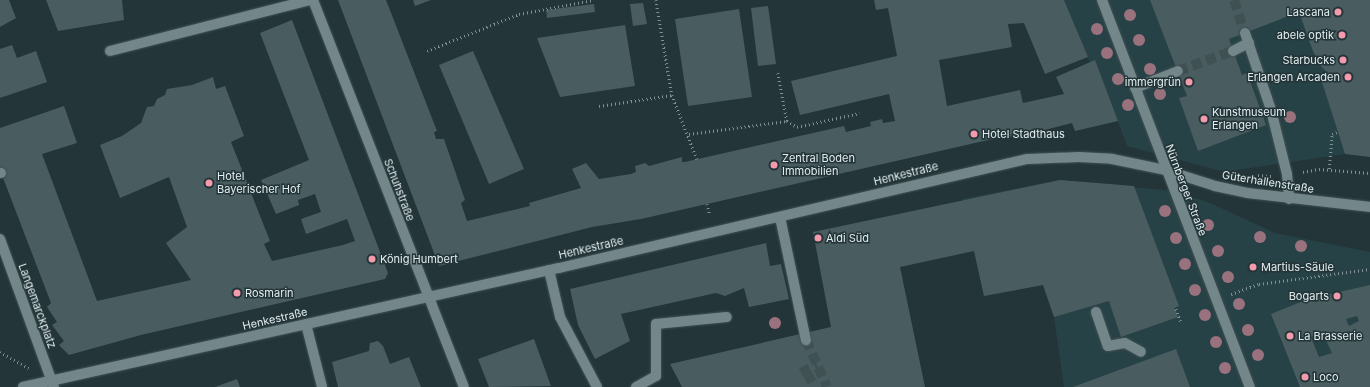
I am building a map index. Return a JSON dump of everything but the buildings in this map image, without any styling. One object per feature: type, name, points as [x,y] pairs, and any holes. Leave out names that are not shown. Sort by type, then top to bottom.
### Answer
[{"type":"street","points":[[110,51],[310,0]]},
{"type":"street","name":"Schuhstraße","points":[[313,0],[464,387]]},
{"type":"street","name":"Nürnberger Straße","points":[[1102,0],[1165,170],[1250,387]]},
{"type":"street","points":[[1245,33],[1271,110],[1287,174],[1289,199]]},
{"type":"street","points":[[1233,51],[1249,44]]},
{"type":"street","points":[[1135,88],[1178,71]]},
{"type":"street","name":"Henkestraße","points":[[23,387],[53,384],[306,324],[549,270],[1028,159],[1095,158],[1165,170]]},
{"type":"street","name":"Güterhallenstraße","points":[[1165,170],[1215,186],[1289,199],[1370,207]]},
{"type":"street","points":[[780,217],[806,340]]},
{"type":"street","name":"Langemarckplatz","points":[[0,239],[53,384]]},
{"type":"street","points":[[549,270],[560,317],[597,387]]},
{"type":"street","points":[[1096,312],[1108,346],[1125,343],[1141,352]]},
{"type":"street","points":[[636,387],[656,376],[656,324],[727,317]]},
{"type":"street","points":[[306,324],[322,387]]},
{"type":"path","points":[[427,51],[519,14],[593,0]]},
{"type":"path","points":[[656,0],[672,94],[689,134],[697,159]]},
{"type":"path","points":[[778,72],[787,121]]},
{"type":"path","points":[[599,106],[672,94]]},
{"type":"path","points":[[689,134],[787,121],[796,127],[858,113]]},
{"type":"path","points":[[1329,169],[1332,134],[1338,132]]},
{"type":"path","points":[[1302,173],[1329,169],[1370,173]]},
{"type":"path","points":[[1216,300],[1260,284],[1370,269]]},
{"type":"path","points":[[1176,309],[1181,322]]},
{"type":"path","points":[[0,352],[53,384]]},
{"type":"shaded area","points":[[1064,0],[1370,0],[1370,157],[1345,154],[1229,171],[1217,170],[1127,146],[1095,61],[1090,63]]},
{"type":"shaded area","points":[[1060,180],[1173,191],[1210,203],[1275,233],[1370,252],[1370,387],[1064,387],[1054,317],[1043,285],[984,296],[962,199]]},
{"type":"tunnel","points":[[1234,0],[1245,33]]},
{"type":"tunnel","points":[[1178,71],[1233,51]]},
{"type":"tunnel","points":[[806,340],[827,387]]},
{"type":"tunnel","points":[[801,373],[817,364]]},
{"type":"tunnel","points":[[805,380],[820,372]]},
{"type":"place","name":"Lascana","points":[[1338,12]]},
{"type":"place","name":"abele optik","points":[[1342,35]]},
{"type":"place","name":"Starbucks","points":[[1343,60]]},
{"type":"place","name":"Erlangen Arcaden","points":[[1348,77]]},
{"type":"place","name":"immergrün","points":[[1189,82]]},
{"type":"place","name":"Kunstmuseum Erlangen","points":[[1204,119]]},
{"type":"place","name":"Hotel Stadthaus","points":[[974,134]]},
{"type":"place","name":"Zentral Boden Immobilien","points":[[774,165]]},
{"type":"place","name":"Hotel Bayerischer Hof","points":[[209,183]]},
{"type":"place","name":"Aldi Süd","points":[[818,238]]},
{"type":"place","name":"König Humbert","points":[[372,259]]},
{"type":"place","name":"Martius-Säule","points":[[1253,267]]},
{"type":"place","name":"Rosmarin","points":[[237,293]]},
{"type":"place","name":"Bogarts","points":[[1337,296]]},
{"type":"place","name":"La Brasserie","points":[[1290,336]]},
{"type":"place","name":"Loco","points":[[1305,377]]}]
